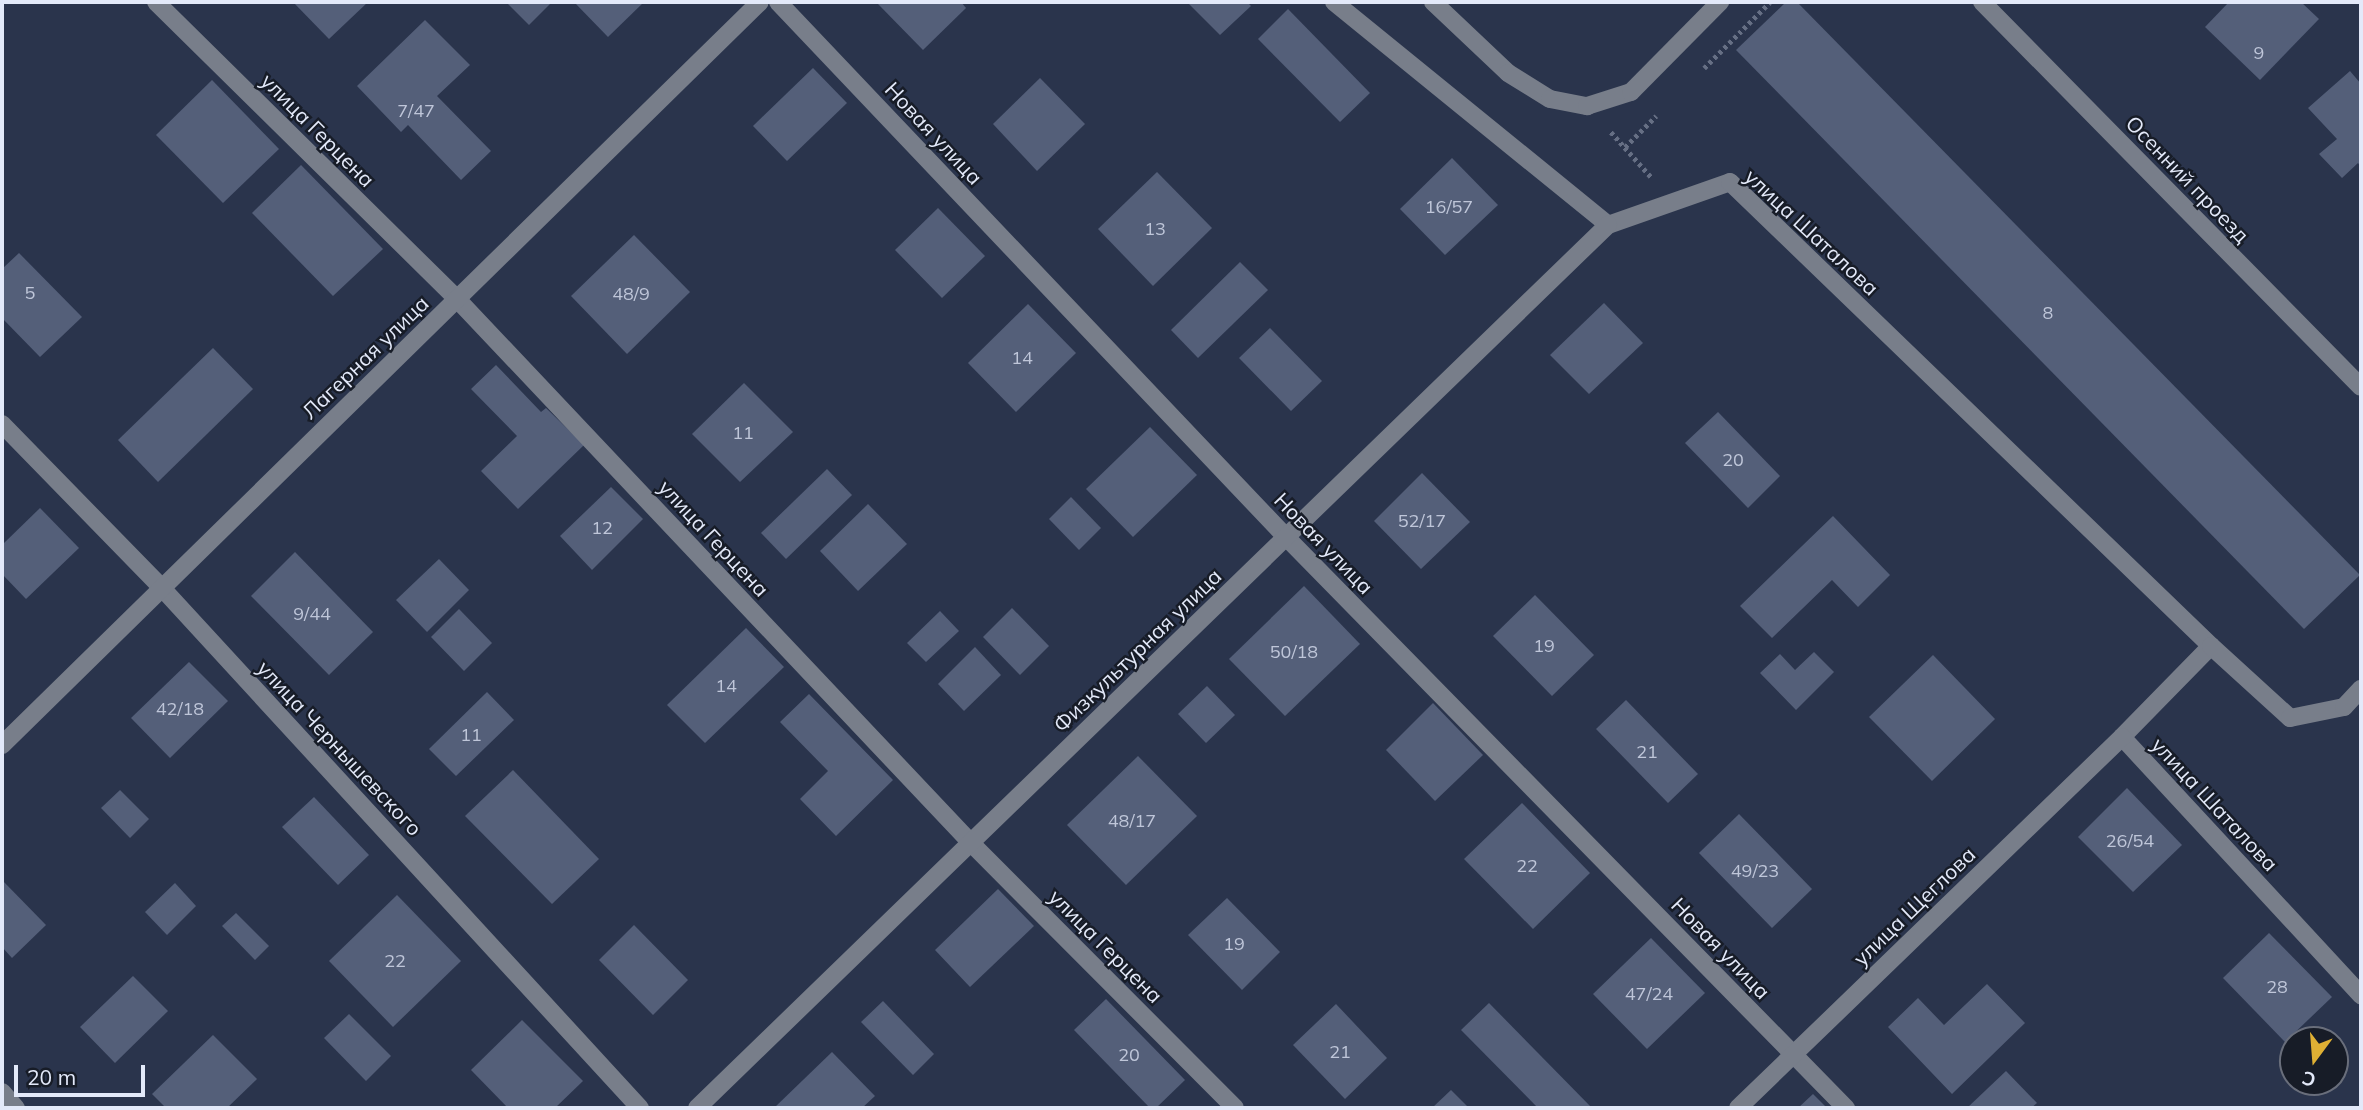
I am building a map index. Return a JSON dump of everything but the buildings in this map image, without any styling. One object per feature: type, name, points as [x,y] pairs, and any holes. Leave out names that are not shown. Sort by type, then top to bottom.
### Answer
[{"type":"street","name":"улица Герцена","points":[[156,2],[457,299],[971,843],[1235,1108]]},
{"type":"street","name":"Лагерная улица","points":[[2,745],[760,2]]},
{"type":"street","name":"Новая улица","points":[[778,2],[1286,537],[1846,1108]]},
{"type":"street","points":[[1334,2],[1608,225]]},
{"type":"street","points":[[1433,2],[1508,73],[1550,99],[1587,106],[1631,92],[1720,2]]},
{"type":"street","name":"Осенний проезд","points":[[1982,2],[2361,387]]},
{"type":"street","name":"улица Шаталова","points":[[1608,225],[1730,182],[2211,646],[2290,718],[2344,707],[2361,689]]},
{"type":"street","name":"Физкультурная улица","points":[[697,1108],[1608,225]]},
{"type":"street","name":"улица Чернышевского","points":[[2,424],[162,588],[640,1108]]},
{"type":"street","name":"улица Шаталова","points":[[2211,646],[2122,737],[2361,995]]},
{"type":"street","name":"улица Щеглова","points":[[1738,1108],[2122,737]]},
{"type":"street","points":[[2,1092],[16,1108]]},
{"type":"path","points":[[1587,106],[1673,202]]}]
